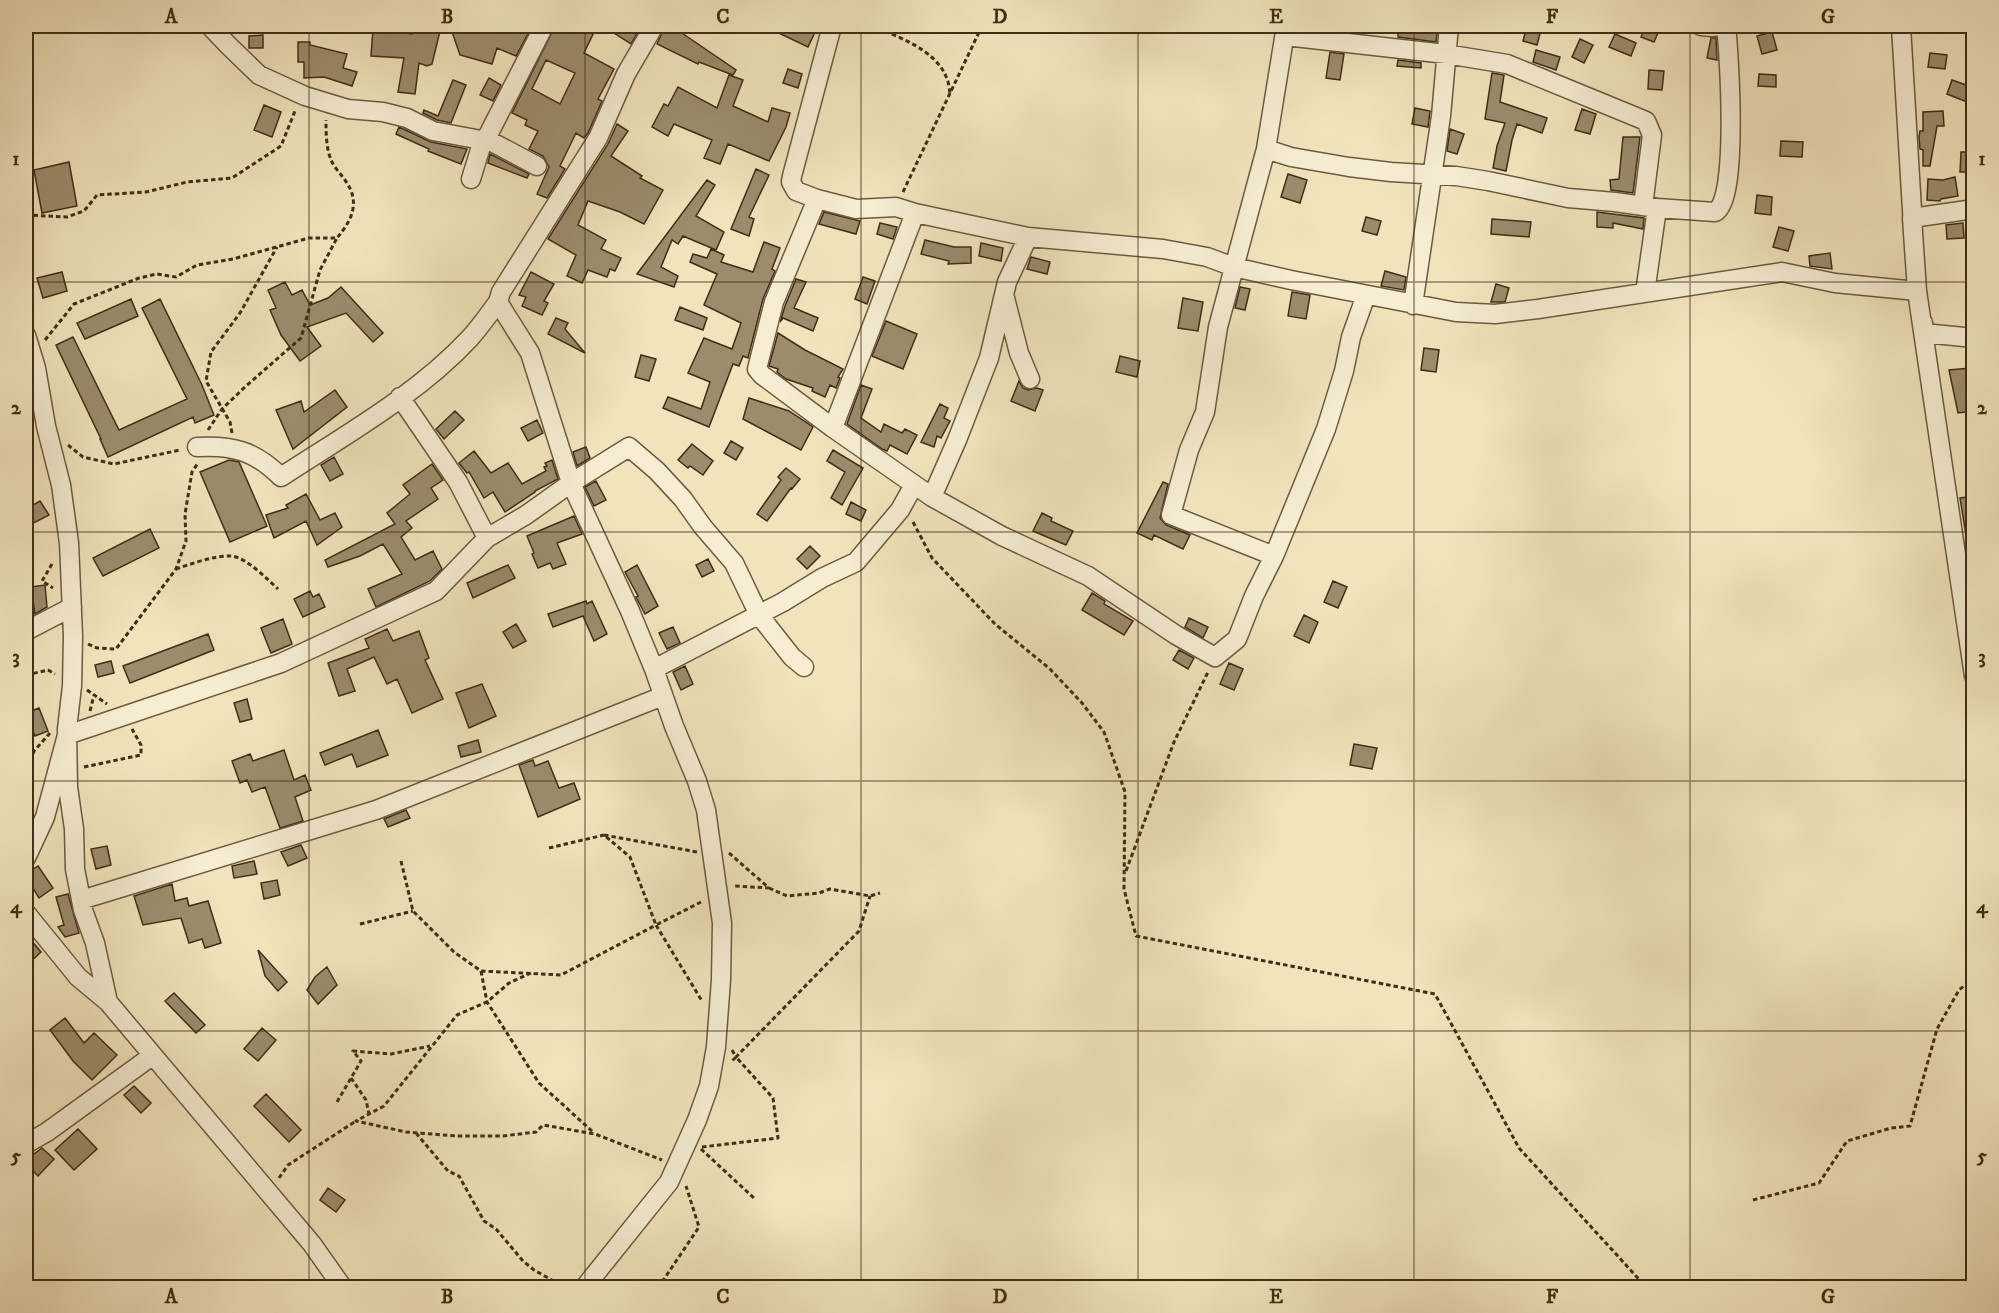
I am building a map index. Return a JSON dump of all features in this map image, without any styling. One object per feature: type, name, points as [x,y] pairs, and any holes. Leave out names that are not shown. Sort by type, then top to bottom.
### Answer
[{"type":"street","points":[[210,26],[259,75],[305,96],[348,109],[407,118],[433,131],[492,142],[537,166]]},
{"type":"street","points":[[471,179],[483,140],[487,137],[544,26]]},
{"type":"street","points":[[202,447],[234,450],[255,455],[281,477],[400,397],[433,372],[470,338],[498,302],[501,292],[598,138],[626,74],[654,26]]},
{"type":"street","points":[[832,26],[791,182],[796,191],[856,209],[896,207],[1028,237],[1162,249],[1207,257],[1234,267],[1366,296],[1456,312],[1495,314],[1585,303],[1782,272],[1835,283],[1917,291]]},
{"type":"street","points":[[1413,305],[1441,116],[1449,26]]},
{"type":"street","points":[[1701,26],[1721,26]]},
{"type":"street","points":[[1266,149],[1291,157],[1349,167],[1488,181],[1568,198],[1712,212],[1719,210],[1726,195],[1730,149],[1730,69],[1726,26]]},
{"type":"street","points":[[1901,26],[1917,291],[1974,676]]},
{"type":"street","points":[[1274,556],[1171,515],[1189,450],[1205,412],[1218,327],[1266,149],[1285,31],[1507,64],[1646,121],[1652,135],[1645,293]]},
{"type":"street","points":[[817,199],[774,302],[757,369],[777,387],[833,428],[932,497],[983,526],[1088,576],[1176,635],[1215,657],[1237,639],[1254,596],[1274,556],[1326,429],[1366,296]]},
{"type":"street","points":[[1912,218],[1974,209]]},
{"type":"street","points":[[833,428],[915,213]]},
{"type":"street","points":[[1912,218],[1924,333]]},
{"type":"street","points":[[932,497],[989,357],[1007,282],[1028,237]]},
{"type":"street","points":[[1004,294],[1019,352],[1030,379]]},
{"type":"street","points":[[498,302],[530,353],[571,483],[630,611],[701,792],[713,855],[723,942],[716,1047],[709,1086],[697,1120],[669,1182],[584,1287]]},
{"type":"street","points":[[1924,333],[1974,338]]},
{"type":"street","points":[[26,335],[36,368],[46,426],[61,484],[69,543],[73,636],[72,686],[67,732],[68,787],[74,829],[75,869],[108,1002]]},
{"type":"street","points":[[400,397],[458,482],[488,538]]},
{"type":"street","points":[[67,732],[281,663],[436,591],[488,538],[629,447],[657,471],[683,499],[703,527],[734,563],[759,615],[792,657],[804,667]]},
{"type":"street","points":[[654,669],[856,562],[900,510],[914,485]]},
{"type":"street","points":[[26,631],[72,607]]},
{"type":"street","points":[[81,900],[376,810],[663,696]]},
{"type":"street","points":[[26,858],[45,817],[67,732]]},
{"type":"street","points":[[26,914],[78,978],[108,1002],[312,1244],[343,1287]]},
{"type":"street","points":[[26,1144],[47,1132],[152,1056]]},
{"type":"path","points":[[871,26],[914,45],[934,60],[947,78],[950,95]]},
{"type":"path","points":[[896,207],[982,26]]},
{"type":"path","points":[[26,215],[67,217],[84,211],[97,195],[146,192],[187,182],[232,178],[281,146],[298,105],[305,96]]},
{"type":"path","points":[[73,636],[97,648],[116,649],[176,569],[186,541],[185,514],[192,472],[222,409],[301,338],[320,270],[337,238],[350,222],[354,204],[348,184],[330,159],[324,102]]},
{"type":"path","points":[[45,340],[74,304],[139,278],[157,274],[176,277],[197,265],[232,259],[309,238],[337,238]]},
{"type":"path","points":[[234,450],[230,422],[206,381],[211,352],[240,313],[278,246]]},
{"type":"path","points":[[46,426],[83,457],[114,464],[202,447]]},
{"type":"path","points":[[910,516],[932,558],[995,624],[1050,669],[1082,703],[1104,732],[1125,792],[1124,889],[1136,936],[1435,994],[1519,1148],[1647,1287]]},
{"type":"path","points":[[176,569],[201,561],[231,556],[242,560],[278,589]]},
{"type":"path","points":[[1124,875],[1174,742],[1215,657]]},
{"type":"path","points":[[26,776],[29,762],[41,742],[50,733],[67,732]]},
{"type":"path","points":[[604,835],[630,857],[656,925],[736,1056],[773,1098],[778,1138],[699,1148],[755,1199]]},
{"type":"path","points":[[549,848],[604,835],[713,855]]},
{"type":"path","points":[[710,836],[769,888],[787,896],[819,893],[830,889],[870,896],[880,893]]},
{"type":"path","points":[[401,861],[413,911],[454,952],[481,971],[561,975],[656,925],[717,889],[769,888]]},
{"type":"path","points":[[729,1064],[860,931],[870,896]]},
{"type":"path","points":[[360,924],[413,911]]},
{"type":"path","points":[[481,971],[487,1002],[539,1083],[595,1134]]},
{"type":"path","points":[[271,1197],[279,1178],[288,1165],[356,1121],[384,1106],[456,1015],[487,1002],[509,983],[531,973]]},
{"type":"path","points":[[1753,1200],[1819,1183],[1848,1141],[1891,1128],[1910,1126],[1937,1029],[1959,990],[1974,978]]},
{"type":"path","points":[[337,1102],[362,1061],[353,1051],[391,1054],[432,1046]]},
{"type":"path","points":[[351,1078],[366,1100],[369,1114]]},
{"type":"path","points":[[356,1121],[416,1133],[457,1136],[503,1136],[536,1132],[543,1125],[595,1134],[659,1159],[679,1161],[699,1227],[658,1287]]},
{"type":"path","points":[[416,1133],[448,1171],[459,1176],[484,1221],[496,1229],[523,1261],[534,1270],[566,1287]]},
{"type":"building","points":[[414,26],[440,31],[432,64],[427,66],[419,63],[415,94],[398,92],[404,58],[371,56],[373,29],[412,34]]},
{"type":"building","points":[[450,26],[532,26],[516,56],[497,48],[492,64],[460,55]]},
{"type":"building","points":[[555,26],[597,26],[584,53],[614,69],[598,99],[602,101],[588,133],[584,138],[576,133],[560,166],[565,169],[547,198],[537,194],[549,167],[543,156],[529,149],[538,131],[525,125],[527,120],[512,113]],"holes":[[[546,60],[575,73],[560,104],[532,89]]]},
{"type":"building","points":[[603,26],[641,26],[631,44]]},
{"type":"building","points":[[665,26],[677,26],[676,29],[736,70],[733,75],[699,62],[698,64],[657,44]]},
{"type":"building","points":[[764,26],[818,26],[808,47]]},
{"type":"building","points":[[1527,26],[1542,26],[1537,45],[1523,41]]},
{"type":"building","points":[[1646,26],[1661,26],[1654,42],[1641,37]]},
{"type":"building","points":[[1398,29],[1437,32],[1436,42],[1398,37]]},
{"type":"building","points":[[1772,32],[1777,50],[1762,54],[1757,36]]},
{"type":"building","points":[[1615,34],[1636,43],[1631,56],[1609,47]]},
{"type":"building","points":[[263,35],[263,48],[249,48],[249,36]]},
{"type":"building","points":[[1711,38],[1716,38],[1717,60],[1707,58]]},
{"type":"building","points":[[1580,39],[1593,45],[1584,63],[1572,57]]},
{"type":"building","points":[[298,42],[310,42],[310,45],[347,54],[343,68],[357,72],[352,86],[324,77],[304,78],[304,62],[298,62]]},
{"type":"building","points":[[1536,50],[1560,57],[1556,70],[1533,62]]},
{"type":"building","points":[[1330,52],[1344,54],[1340,80],[1326,78]]},
{"type":"building","points":[[1930,53],[1947,55],[1945,69],[1928,67]]},
{"type":"building","points":[[1398,60],[1421,63],[1421,68],[1397,66]]},
{"type":"building","points":[[788,69],[802,74],[798,88],[783,83]]},
{"type":"building","points":[[1649,70],[1664,71],[1662,90],[1648,89]]},
{"type":"building","points":[[1492,73],[1504,75],[1500,102],[1547,118],[1542,133],[1517,124],[1506,171],[1493,168],[1497,146],[1505,123],[1485,119]]},
{"type":"building","points":[[1759,74],[1776,75],[1776,87],[1758,86]]},
{"type":"building","points":[[729,75],[743,80],[733,106],[768,122],[772,108],[790,113],[786,127],[769,161],[728,144],[720,164],[704,158],[712,140],[674,124],[668,136],[652,127],[664,104],[668,106],[678,87],[717,108]]},
{"type":"building","points":[[489,78],[501,85],[493,101],[480,95]]},
{"type":"building","points":[[453,80],[466,85],[451,123],[437,120],[423,113],[424,110],[438,116]]},
{"type":"building","points":[[1952,80],[1972,87],[1967,102],[1947,94]]},
{"type":"building","points":[[264,105],[281,112],[272,137],[254,130]]},
{"type":"building","points":[[1415,108],[1430,111],[1428,127],[1412,124]]},
{"type":"building","points":[[1582,109],[1596,114],[1590,134],[1575,130]]},
{"type":"building","points":[[1943,111],[1944,126],[1937,126],[1930,166],[1923,166],[1923,150],[1920,149],[1919,137],[1920,131],[1923,131],[1923,112]]},
{"type":"building","points":[[617,124],[628,131],[611,156],[642,176],[640,178],[663,190],[644,224],[620,212],[588,201],[578,225],[606,240],[601,249],[621,258],[615,271],[610,269],[607,277],[588,270],[582,283],[567,276],[576,255],[548,239],[608,144]]},
{"type":"building","points":[[399,127],[431,142],[467,149],[461,164],[428,151],[429,149],[396,134]]},
{"type":"building","points":[[1450,129],[1464,134],[1457,154],[1447,151]]},
{"type":"building","points":[[1623,137],[1640,137],[1633,193],[1611,190],[1610,180],[1619,179]]},
{"type":"building","points":[[1781,141],[1803,142],[1802,157],[1780,156]]},
{"type":"building","points":[[1961,152],[1974,152],[1974,172],[1960,172]]},
{"type":"building","points":[[490,154],[529,174],[527,178],[488,163]]},
{"type":"building","points":[[69,162],[77,206],[42,213],[34,170]]},
{"type":"building","points":[[756,169],[769,175],[749,217],[754,219],[749,236],[731,229]]},
{"type":"building","points":[[1288,174],[1307,180],[1300,203],[1281,197]]},
{"type":"building","points":[[1955,177],[1958,196],[1940,201],[1927,200],[1928,179],[1943,180]]},
{"type":"building","points":[[707,180],[715,185],[696,216],[724,232],[716,250],[683,236],[678,244],[672,240],[661,267],[678,276],[674,287],[637,274]]},
{"type":"building","points":[[1757,195],[1772,197],[1771,215],[1755,213]]},
{"type":"building","points":[[824,212],[860,221],[856,234],[819,224]]},
{"type":"building","points":[[1597,212],[1644,218],[1643,229],[1613,223],[1613,228],[1597,227]]},
{"type":"building","points":[[1366,217],[1381,221],[1377,235],[1362,231]]},
{"type":"building","points":[[1492,219],[1531,222],[1529,237],[1491,234]]},
{"type":"building","points":[[880,223],[897,227],[893,239],[877,234]]},
{"type":"building","points":[[1963,223],[1964,238],[1947,239],[1946,225]]},
{"type":"building","points":[[1779,227],[1794,231],[1788,251],[1773,247]]},
{"type":"building","points":[[925,240],[954,247],[971,247],[971,263],[948,264],[949,261],[921,254]]},
{"type":"building","points":[[764,242],[780,248],[772,269],[775,271],[763,299],[748,358],[743,356],[739,366],[733,364],[709,427],[663,408],[668,397],[701,409],[710,382],[688,373],[704,338],[732,349],[741,323],[704,305],[717,274],[690,262],[693,254],[707,258],[711,249],[724,255],[721,262],[753,272]]},
{"type":"building","points":[[981,243],[1003,248],[1001,261],[979,256]]},
{"type":"building","points":[[1830,253],[1832,269],[1810,266],[1809,256]]},
{"type":"building","points":[[1031,257],[1050,262],[1047,274],[1027,269]]},
{"type":"building","points":[[1385,271],[1406,277],[1404,290],[1381,286]]},
{"type":"building","points":[[62,272],[67,291],[43,298],[37,278]]},
{"type":"building","points":[[531,272],[554,284],[544,301],[548,303],[542,315],[522,306],[526,297],[519,295]]},
{"type":"building","points":[[863,277],[875,281],[867,304],[855,299]]},
{"type":"building","points":[[796,279],[806,282],[794,308],[818,318],[813,331],[783,318],[780,322]]},
{"type":"building","points":[[285,282],[292,295],[302,290],[310,305],[328,298],[341,287],[383,333],[373,342],[346,313],[307,327],[321,346],[300,361],[281,335],[270,310],[276,308],[268,290]]},
{"type":"building","points":[[1496,284],[1509,288],[1505,302],[1491,302]]},
{"type":"building","points":[[1240,287],[1250,289],[1245,310],[1235,308]]},
{"type":"building","points":[[1292,292],[1310,295],[1306,319],[1288,316]]},
{"type":"building","points":[[1183,298],[1203,302],[1198,331],[1178,328]]},
{"type":"building","points":[[131,299],[138,316],[85,339],[77,323]]},
{"type":"building","points":[[160,299],[214,415],[195,423],[193,417],[108,457],[56,345],[73,337],[119,430],[187,399],[142,308]]},
{"type":"building","points":[[680,307],[707,318],[703,330],[675,320]]},
{"type":"building","points":[[556,318],[568,323],[565,329],[585,353],[548,334]]},
{"type":"building","points":[[886,321],[917,334],[903,369],[872,356]]},
{"type":"building","points":[[778,333],[843,369],[838,377],[840,378],[836,388],[830,385],[825,397],[812,391],[813,388],[786,379],[777,372],[778,369],[769,366]]},
{"type":"building","points":[[1424,348],[1439,350],[1436,372],[1421,370]]},
{"type":"building","points":[[641,355],[656,359],[649,381],[635,377]]},
{"type":"building","points":[[1120,356],[1140,361],[1137,377],[1116,372]]},
{"type":"building","points":[[1970,368],[1972,383],[1967,383],[1973,411],[1958,413],[1949,370]]},
{"type":"building","points":[[1019,381],[1023,388],[1028,390],[1037,388],[1043,390],[1035,411],[1011,401]]},
{"type":"building","points":[[861,385],[872,389],[861,418],[881,432],[884,424],[902,433],[905,429],[917,435],[907,454],[890,445],[887,451],[882,449],[847,424]]},
{"type":"building","points":[[335,390],[347,407],[293,449],[276,410],[301,401],[304,412]]},
{"type":"building","points":[[749,398],[789,411],[813,427],[801,450],[743,419]]},
{"type":"building","points":[[940,404],[948,408],[944,418],[950,421],[941,438],[937,436],[934,447],[921,442]]},
{"type":"building","points":[[455,411],[464,420],[444,439],[436,429]]},
{"type":"building","points":[[537,420],[543,433],[528,441],[521,428]]},
{"type":"building","points":[[731,441],[743,448],[736,460],[724,453]]},
{"type":"building","points":[[692,444],[713,461],[703,475],[678,460]]},
{"type":"building","points":[[586,447],[590,458],[577,466],[573,452]]},
{"type":"building","points":[[833,450],[863,468],[842,505],[831,498],[845,472],[827,461]]},
{"type":"building","points":[[474,451],[491,473],[508,463],[522,484],[546,471],[545,463],[552,460],[558,479],[535,491],[505,512],[493,492],[484,498],[469,472],[467,473],[459,463]]},
{"type":"building","points":[[334,457],[343,474],[330,481],[321,465]]},
{"type":"building","points":[[229,460],[239,462],[267,526],[230,542],[200,472]]},
{"type":"building","points":[[432,464],[443,480],[431,488],[438,499],[406,521],[412,528],[401,537],[415,560],[433,551],[442,569],[430,581],[376,607],[368,589],[402,574],[383,544],[360,556],[328,567],[325,560],[395,524],[387,513],[410,494],[403,485]]},
{"type":"building","points":[[786,468],[800,479],[767,521],[757,514],[781,480],[778,477]]},
{"type":"building","points":[[596,481],[606,500],[594,506],[585,487]]},
{"type":"building","points":[[1163,482],[1168,484],[1160,518],[1166,525],[1190,535],[1183,549],[1154,535],[1152,540],[1137,533]]},
{"type":"building","points":[[306,494],[320,520],[335,513],[342,527],[317,545],[306,521],[274,538],[266,515],[288,508],[286,505]]},
{"type":"building","points":[[1974,496],[1974,535],[1966,535],[1960,498]]},
{"type":"building","points":[[40,501],[49,515],[26,527],[26,509]]},
{"type":"building","points":[[851,502],[866,510],[861,521],[846,514]]},
{"type":"building","points":[[1042,513],[1052,518],[1051,521],[1073,531],[1066,545],[1033,531]]},
{"type":"building","points":[[574,516],[582,534],[557,543],[566,564],[553,569],[550,563],[538,568],[527,536]]},
{"type":"building","points":[[150,529],[159,548],[103,576],[93,558]]},
{"type":"building","points":[[810,546],[820,556],[807,569],[797,559]]},
{"type":"building","points":[[708,559],[714,571],[702,577],[696,565]]},
{"type":"building","points":[[508,565],[515,578],[473,598],[467,583]]},
{"type":"building","points":[[637,565],[658,606],[645,614],[625,572]]},
{"type":"building","points":[[1333,581],[1347,587],[1338,608],[1324,602]]},
{"type":"building","points":[[45,585],[47,607],[35,614],[31,587]]},
{"type":"building","points":[[310,591],[313,597],[319,594],[325,607],[303,617],[294,599]]},
{"type":"building","points":[[1092,593],[1105,601],[1104,604],[1133,621],[1124,635],[1082,610]]},
{"type":"building","points":[[586,601],[587,604],[592,601],[607,634],[594,641],[583,616],[553,627],[548,614]]},
{"type":"building","points":[[1304,615],[1318,622],[1309,643],[1294,636]]},
{"type":"building","points":[[1189,618],[1208,627],[1203,638],[1185,627]]},
{"type":"building","points":[[283,619],[292,644],[271,653],[261,628]]},
{"type":"building","points":[[516,624],[526,641],[513,648],[503,632]]},
{"type":"building","points":[[673,627],[680,643],[667,649],[659,633]]},
{"type":"building","points":[[387,629],[393,641],[419,631],[429,658],[425,660],[443,699],[412,713],[397,679],[387,684],[374,657],[347,669],[355,691],[339,696],[328,663],[369,648],[365,639]]},
{"type":"building","points":[[208,634],[214,650],[130,683],[123,666]]},
{"type":"building","points":[[1179,650],[1194,658],[1188,669],[1173,660]]},
{"type":"building","points":[[111,661],[114,673],[98,677],[95,665]]},
{"type":"building","points":[[1229,663],[1243,669],[1234,690],[1220,684]]},
{"type":"building","points":[[685,666],[693,684],[681,690],[673,672]]},
{"type":"building","points":[[482,684],[496,716],[469,728],[456,693]]},
{"type":"building","points":[[247,699],[252,719],[240,722],[234,703]]},
{"type":"building","points":[[39,708],[48,731],[35,736],[26,713]]},
{"type":"building","points":[[378,730],[388,755],[357,767],[352,754],[325,765],[320,753]]},
{"type":"building","points":[[478,740],[481,752],[461,757],[458,746]]},
{"type":"building","points":[[1354,744],[1377,748],[1372,769],[1350,765]]},
{"type":"building","points":[[284,750],[294,780],[305,775],[311,790],[295,797],[303,821],[280,828],[265,787],[252,792],[247,780],[240,783],[232,761],[250,754],[253,761]]},
{"type":"building","points":[[533,760],[535,766],[548,761],[559,788],[574,783],[580,799],[538,817],[519,765]]},
{"type":"building","points":[[406,810],[410,818],[388,827],[384,819]]},
{"type":"building","points":[[301,845],[307,858],[288,866],[281,852]]},
{"type":"building","points":[[107,846],[111,865],[96,869],[91,849]]},
{"type":"building","points":[[254,861],[257,874],[234,878],[232,866]]},
{"type":"building","points":[[38,866],[53,888],[39,898],[26,877],[26,874]]},
{"type":"building","points":[[277,880],[280,895],[264,899],[261,883]]},
{"type":"building","points":[[172,884],[175,901],[187,898],[189,906],[208,901],[221,943],[205,948],[202,939],[189,943],[181,918],[143,925],[134,896]]},
{"type":"building","points":[[68,894],[79,933],[65,937],[58,927],[64,925],[56,897]]},
{"type":"building","points":[[26,934],[41,952],[26,966]]},
{"type":"building","points":[[258,950],[287,982],[278,991],[265,976]]},
{"type":"building","points":[[327,967],[337,985],[318,1004],[307,990],[315,977]]},
{"type":"building","points":[[174,993],[205,1025],[196,1033],[165,1001]]},
{"type":"building","points":[[65,1018],[84,1043],[94,1033],[117,1055],[92,1080],[73,1061],[50,1030]]},
{"type":"building","points":[[262,1028],[276,1040],[258,1061],[244,1049]]},
{"type":"building","points":[[134,1086],[151,1103],[141,1113],[124,1095]]},
{"type":"building","points":[[266,1094],[301,1130],[289,1142],[254,1106]]},
{"type":"building","points":[[78,1129],[97,1149],[74,1170],[55,1150]]},
{"type":"building","points":[[42,1148],[54,1159],[38,1176],[26,1164],[26,1160]]},
{"type":"building","points":[[328,1188],[345,1200],[336,1212],[320,1200]]}]
